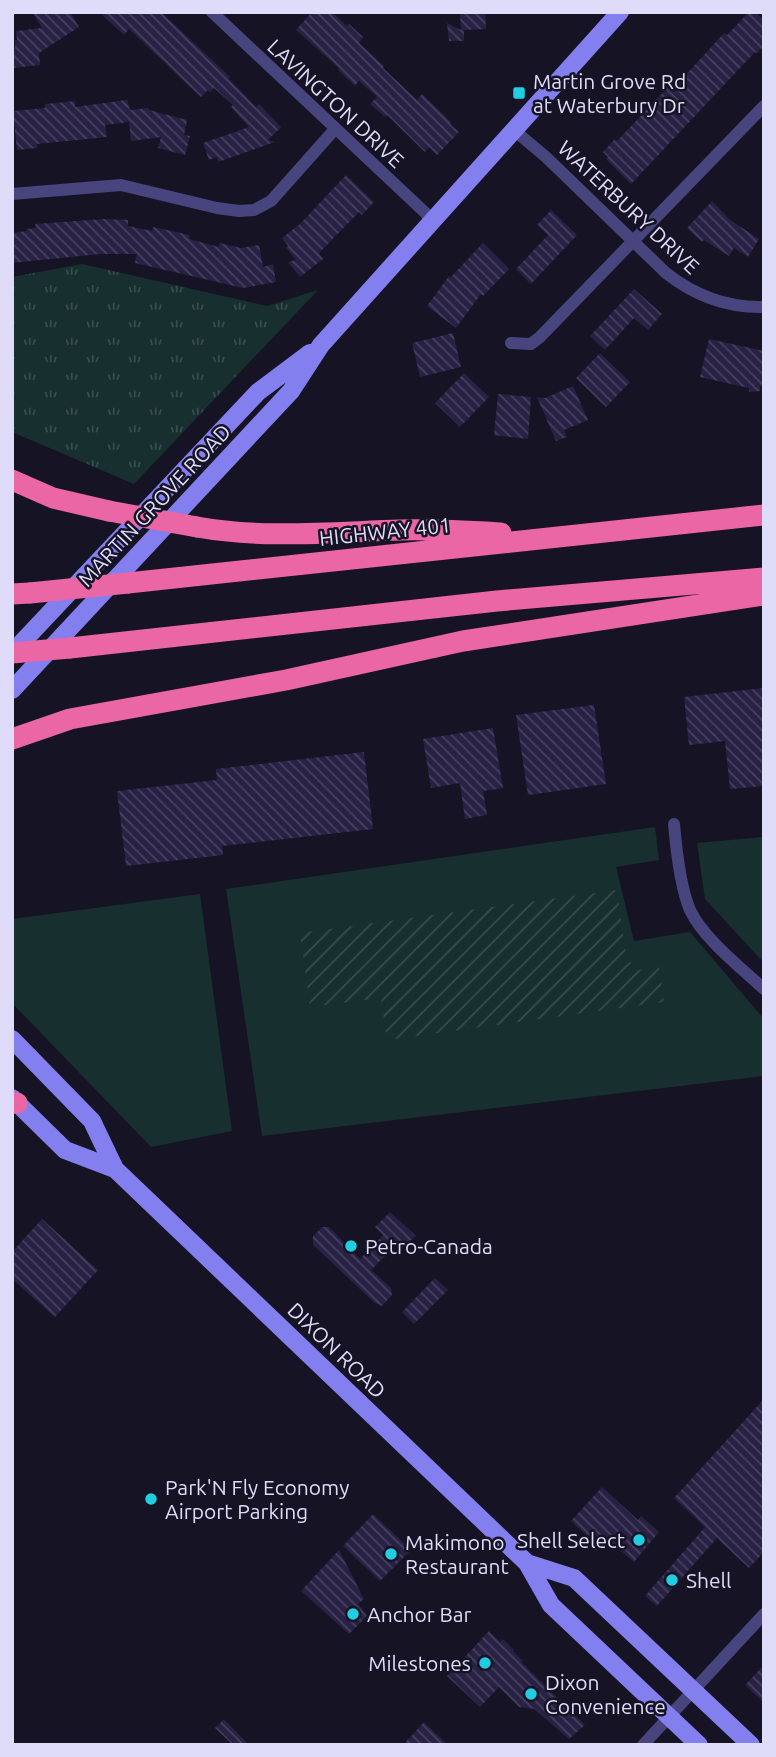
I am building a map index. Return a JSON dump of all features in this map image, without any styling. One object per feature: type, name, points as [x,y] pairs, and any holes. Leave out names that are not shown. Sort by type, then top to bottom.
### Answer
[{"type":"highway","points":[[12,480],[53,498],[219,531],[259,533],[450,530],[559,537]]},
{"type":"highway","name":"HIGHWAY 401","points":[[21,594],[764,515]]},
{"type":"highway","points":[[12,653],[428,608],[764,578]]},
{"type":"highway","points":[[12,738],[70,719],[286,680],[463,641],[764,595]]},
{"type":"main road","name":"MARTIN GROVE ROAD","points":[[12,690],[291,391],[321,345],[621,12]]},
{"type":"main road","name":"MARTIN GROVE ROAD","points":[[12,653],[258,392],[321,345]]},
{"type":"main road","name":"DIXON ROAD","points":[[12,1039],[92,1121],[115,1169],[527,1563],[551,1605],[699,1745]]},
{"type":"main road","name":"DIXON ROAD","points":[[14,1102],[65,1150],[115,1169]]},
{"type":"main road","name":"DIXON ROAD","points":[[527,1563],[574,1578],[751,1745]]},
{"type":"street","name":"LAVINGTON DRIVE","points":[[212,12],[434,221]]},
{"type":"street","points":[[511,343],[531,344],[540,337],[764,106]]},
{"type":"street","points":[[12,194],[121,185],[217,208],[254,210],[271,201],[335,129]]},
{"type":"street","name":"WATERBURY DRIVE","points":[[515,131],[683,287],[729,304],[764,307]]},
{"type":"street","points":[[674,824],[690,909],[704,931],[764,989]]},
{"type":"street","points":[[643,1745],[764,1614]]},
{"type":"green space","points":[[82,264],[267,306],[318,290],[134,484],[12,432],[12,277]]},
{"type":"green space","points":[[655,827],[659,860],[616,867],[634,941],[690,932],[764,1019],[764,1076],[262,1136],[226,889]]},
{"type":"green space","points":[[764,837],[764,963],[705,899],[697,843]]},
{"type":"green space","points":[[617,890],[627,963],[631,962],[632,971],[659,967],[664,1002],[387,1040],[381,998],[310,1007],[300,933]]},
{"type":"green space","points":[[200,894],[232,1131],[151,1147],[12,1003],[12,919]]},
{"type":"building","points":[[32,12],[70,12],[79,27],[39,53],[40,65],[12,68],[16,31],[42,28]]},
{"type":"building","points":[[99,12],[161,12],[230,77],[256,107],[259,104],[281,127],[268,140],[275,142],[218,162],[217,157],[209,160],[203,143],[239,133],[237,131],[249,127],[231,107],[233,105],[214,88],[201,97],[129,29],[124,35]]},
{"type":"building","points":[[312,12],[332,12],[347,26],[349,24],[363,37],[359,43],[384,66],[383,68],[417,100],[422,94],[450,121],[459,132],[437,155],[429,147],[425,152],[387,115],[385,117],[370,104],[377,97],[359,81],[355,86],[296,30]]},
{"type":"building","points":[[460,12],[485,12],[486,29],[462,30],[464,41],[449,41],[447,23],[461,30]]},
{"type":"building","points":[[749,12],[755,12],[764,20],[764,46],[755,52],[631,184],[606,159],[608,157],[603,152],[615,139],[617,141],[668,87],[672,90],[724,33],[727,35]]},
{"type":"building","points":[[127,100],[130,110],[148,108],[187,120],[184,135],[190,136],[185,155],[158,148],[161,137],[131,141],[129,122],[105,125],[107,137],[37,144],[37,148],[17,150],[13,111],[45,108],[45,104],[75,101],[75,107]]},
{"type":"building","points":[[346,175],[374,202],[362,215],[359,212],[319,253],[323,259],[300,277],[288,262],[296,260],[282,238],[300,224]]},
{"type":"building","points":[[712,201],[730,220],[759,239],[748,257],[734,248],[729,256],[704,240],[702,242],[687,228]]},
{"type":"building","points":[[551,210],[577,235],[531,284],[516,269],[548,235],[537,225]]},
{"type":"building","points":[[128,220],[128,226],[152,231],[153,227],[190,235],[189,239],[219,247],[220,243],[241,248],[259,245],[263,267],[273,264],[276,282],[243,288],[135,263],[137,254],[100,254],[12,263],[12,233],[36,228],[35,224]]},
{"type":"building","points":[[483,243],[509,269],[483,296],[481,294],[456,328],[427,306],[449,276],[451,277]]},
{"type":"building","points":[[634,289],[662,314],[648,330],[634,318],[605,350],[590,336]]},
{"type":"building","points":[[453,333],[461,367],[420,377],[412,343]]},
{"type":"building","points":[[709,339],[764,351],[764,386],[760,386],[760,391],[749,392],[749,388],[700,377]]},
{"type":"building","points":[[600,353],[630,382],[606,407],[576,378]]},
{"type":"building","points":[[464,373],[489,397],[460,427],[435,403]]},
{"type":"building","points":[[573,386],[588,420],[564,430],[567,437],[556,441],[537,397],[545,398]]},
{"type":"building","points":[[498,394],[531,397],[528,439],[494,435]]},
{"type":"building","points":[[764,688],[764,786],[730,789],[725,741],[689,745],[684,697]]},
{"type":"building","points":[[594,705],[606,784],[528,795],[516,715]]},
{"type":"building","points":[[493,728],[503,788],[483,791],[487,815],[465,819],[460,783],[431,788],[423,739]]},
{"type":"building","points":[[364,752],[373,829],[222,846],[223,855],[126,866],[117,791],[217,780],[216,769]]},
{"type":"building","points":[[390,1212],[416,1236],[400,1249],[396,1245],[371,1270],[391,1288],[392,1295],[382,1306],[375,1303],[313,1245],[313,1236],[322,1227],[329,1227],[360,1259],[383,1235],[375,1227]]},
{"type":"building","points":[[42,1219],[98,1270],[55,1317],[12,1279],[12,1252]]},
{"type":"building","points":[[435,1278],[448,1290],[414,1324],[402,1312]]},
{"type":"building","points":[[764,1399],[764,1552],[749,1568],[717,1538],[657,1606],[645,1596],[705,1527],[674,1498]]},
{"type":"building","points":[[602,1487],[638,1520],[641,1516],[659,1532],[634,1562],[604,1536],[597,1545],[571,1521]]},
{"type":"building","points":[[373,1514],[411,1550],[380,1581],[343,1546]]},
{"type":"building","points":[[339,1550],[364,1599],[358,1604],[367,1616],[349,1634],[301,1591]]},
{"type":"building","points":[[489,1631],[500,1642],[503,1639],[522,1663],[585,1725],[569,1739],[534,1709],[519,1707],[499,1687],[480,1707],[447,1676]]},
{"type":"building","points":[[764,1665],[764,1703],[745,1685]]},
{"type":"building","points":[[224,1719],[249,1745],[233,1745],[215,1728]]},
{"type":"building","points":[[424,1722],[448,1745],[403,1745]]},
{"type":"place","name":"Martin Grove Rd at Waterbury Dr","points":[[519,93]]},
{"type":"place","name":"Petro-Canada","points":[[351,1246]]},
{"type":"place","name":"Park'N Fly Economy Airport Parking","points":[[151,1499]]},
{"type":"place","name":"Shell Select","points":[[639,1540]]},
{"type":"place","name":"Makimono Restaurant","points":[[391,1554]]},
{"type":"place","name":"Shell","points":[[672,1580]]},
{"type":"place","name":"Anchor Bar","points":[[353,1614]]},
{"type":"place","name":"Milestones","points":[[485,1663]]},
{"type":"place","name":"Dixon Convenience","points":[[531,1694]]}]
